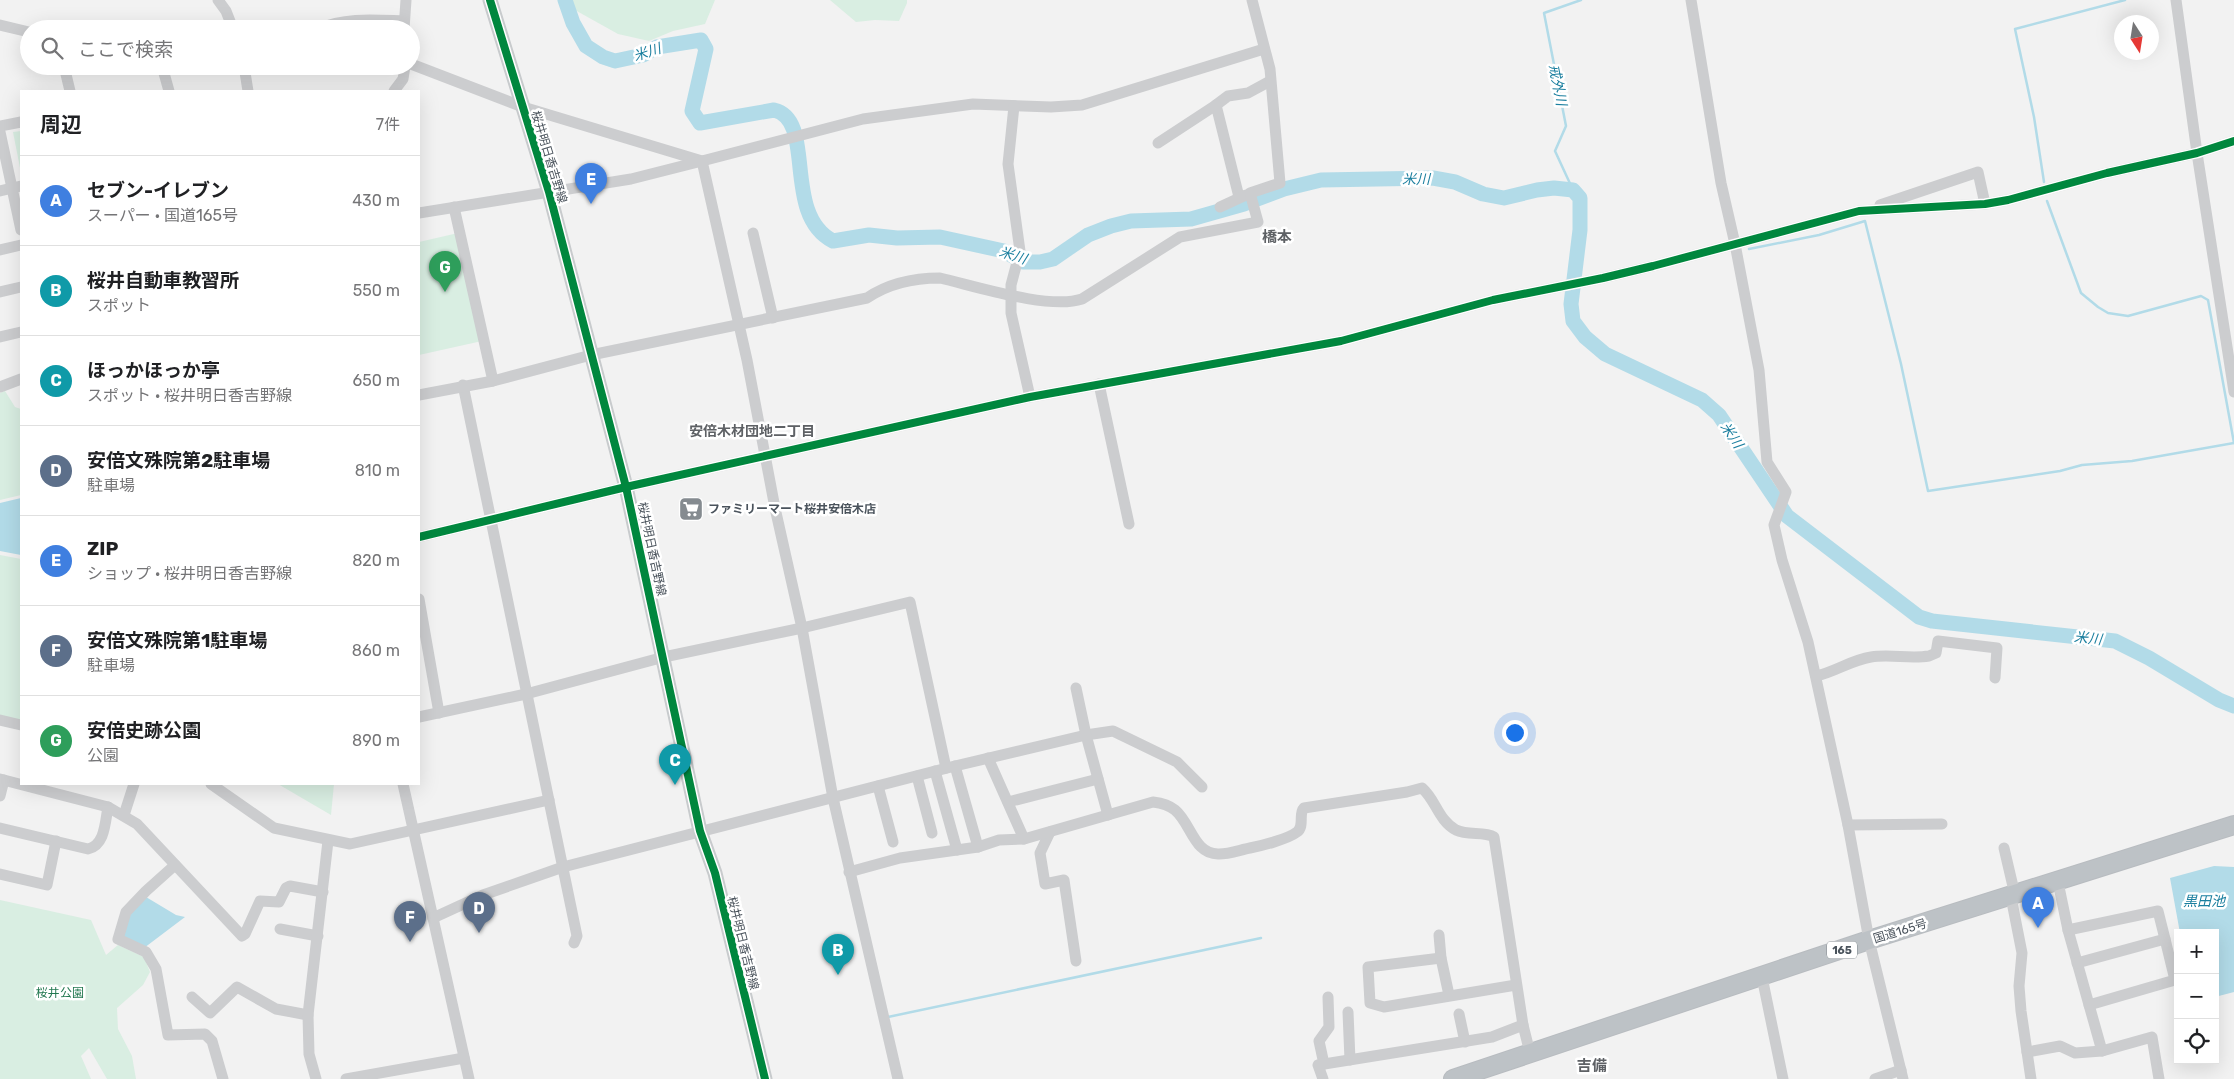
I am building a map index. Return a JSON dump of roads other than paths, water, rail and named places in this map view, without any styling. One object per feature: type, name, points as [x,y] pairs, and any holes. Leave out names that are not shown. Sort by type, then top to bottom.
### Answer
[{"type":"highway","name":"国道165号","points":[[1452,1079],[1869,940],[2234,825]]},
{"type":"main road","name":"桜井明日香吉野線","points":[[490,0],[549,192],[626,487],[700,831],[714,873],[765,1079]]},
{"type":"street","points":[[218,0],[230,20]]},
{"type":"street","points":[[404,20],[406,0]]},
{"type":"street","points":[[1220,207],[1244,195],[1280,183],[1270,70],[1252,0]]},
{"type":"street","points":[[1691,0],[1721,183],[1735,244],[1759,370],[1766,462],[1786,492],[1774,525],[1782,560],[1808,642],[1816,676],[1848,825],[1869,940],[1902,1075],[1875,1079]]},
{"type":"street","points":[[2176,0],[2197,154],[2234,392]]},
{"type":"street","points":[[0,25],[20,30]]},
{"type":"street","points":[[420,212],[631,179],[863,119],[973,104],[1051,107],[1082,105],[1264,49]]},
{"type":"street","points":[[420,67],[523,107],[702,161]]},
{"type":"street","points":[[66,75],[70,90]]},
{"type":"street","points":[[165,75],[169,90]]},
{"type":"street","points":[[245,75],[248,90]]},
{"type":"street","points":[[395,90],[403,79],[404,75]]},
{"type":"street","points":[[1158,143],[1228,96],[1248,93],[1270,82]]},
{"type":"street","points":[[420,395],[493,380],[591,355],[740,326],[868,298],[883,287],[924,278],[940,278],[1010,294],[1070,303],[1082,299],[1180,237],[1258,222],[1244,195],[1216,105]]},
{"type":"street","points":[[1014,106],[1008,164],[1020,251],[1010,294],[1011,313],[1030,397]]},
{"type":"street","points":[[0,126],[20,122]]},
{"type":"street","points":[[0,132],[17,187],[20,219]]},
{"type":"street","points":[[1859,211],[1985,204],[2008,200],[2107,173],[2197,154],[2234,141]]},
{"type":"street","points":[[702,161],[740,326],[765,456],[802,628],[833,798],[898,1079]]},
{"type":"street","points":[[420,537],[626,487],[1030,397],[1341,341],[1493,300],[1580,283],[1735,244],[1859,211],[1978,172],[1985,204]]},
{"type":"street","points":[[0,191],[17,187]]},
{"type":"street","points":[[454,207],[493,380]]},
{"type":"street","points":[[754,234],[773,318]]},
{"type":"street","points":[[0,250],[20,245]]},
{"type":"street","points":[[0,292],[20,287]]},
{"type":"street","points":[[0,337],[20,332]]},
{"type":"street","points":[[0,387],[20,379]]},
{"type":"street","points":[[1099,384],[1129,524]]},
{"type":"street","points":[[464,385],[490,521],[577,936],[574,943]]},
{"type":"street","points":[[420,717],[526,694],[664,657],[802,628],[910,602],[945,769],[957,850]]},
{"type":"street","points":[[420,605],[439,712]]},
{"type":"street","points":[[1816,676],[1827,674],[1843,664],[1871,657],[1929,656],[1936,653],[1938,641],[1997,648],[1994,678]]},
{"type":"street","points":[[1076,688],[1086,735],[1108,815]]},
{"type":"street","points":[[0,720],[20,725]]},
{"type":"street","points":[[433,918],[483,895],[563,867],[988,758],[1086,735],[1113,732],[1177,762],[1202,787]]},
{"type":"street","points":[[988,758],[1024,839]]},
{"type":"street","points":[[945,769],[978,847]]},
{"type":"street","points":[[917,776],[932,833]]},
{"type":"street","points":[[0,796],[2,779],[20,784]]},
{"type":"street","points":[[1008,802],[1098,779]]},
{"type":"street","points":[[24,785],[108,808],[124,815],[137,824],[242,936],[245,934],[260,901],[278,902],[286,888],[290,886],[323,892]]},
{"type":"street","points":[[124,815],[134,785]]},
{"type":"street","points":[[212,785],[274,828],[328,841],[350,844],[549,800]]},
{"type":"street","points":[[403,785],[469,1079]]},
{"type":"street","points":[[878,786],[893,842]]},
{"type":"street","points":[[849,872],[900,858],[978,847],[999,840],[1024,839],[1153,802],[1167,806],[1181,816],[1200,846],[1206,851],[1220,854],[1258,846],[1296,833],[1300,829],[1301,812],[1304,808],[1408,792],[1422,788],[1443,819],[1456,829],[1468,834],[1489,834],[1494,838],[1516,985],[1530,1053]]},
{"type":"street","points":[[0,828],[88,850],[95,848],[100,843],[108,808]]},
{"type":"street","points":[[1848,825],[1942,824]]},
{"type":"street","points":[[1050,832],[1040,853],[1045,884],[1064,880],[1076,961]]},
{"type":"street","points":[[0,874],[47,885],[56,841]]},
{"type":"street","points":[[316,1079],[309,1054],[308,1015],[328,841]]},
{"type":"street","points":[[2004,848],[2022,954],[2020,986],[2032,1079]]},
{"type":"street","points":[[175,865],[126,912],[118,939],[146,952],[156,969],[168,1034],[205,1034],[212,1041],[222,1079]]},
{"type":"street","points":[[2058,882],[2068,930],[2102,1051]]},
{"type":"street","points":[[2068,930],[2158,911],[2175,980],[2089,1005]]},
{"type":"street","points":[[280,930],[318,936]]},
{"type":"street","points":[[1439,935],[1441,958],[1449,995]]},
{"type":"street","points":[[2077,962],[2165,939]]},
{"type":"street","points":[[1441,958],[1368,966],[1370,1003],[1384,1007],[1516,985]]},
{"type":"street","points":[[1762,977],[1783,1079]]},
{"type":"street","points":[[192,997],[210,1013],[238,987],[276,1009],[308,1015]]},
{"type":"street","points":[[1324,1064],[1319,1041],[1329,1027],[1328,997]]},
{"type":"street","points":[[1348,1012],[1350,1060]]},
{"type":"street","points":[[1459,1014],[1465,1042]]},
{"type":"street","points":[[1323,1079],[1318,1065],[1492,1037],[1523,1025]]},
{"type":"street","points":[[2028,1052],[2060,1046],[2075,1054],[2102,1051],[2152,1037],[2159,1079]]},
{"type":"street","points":[[346,1079],[464,1058]]},
{"type":"water","points":[[20,498],[20,555],[0,551],[0,503]]},
{"type":"water","name":"黒田池","points":[[2214,866],[2234,867],[2234,992],[2219,996],[2219,929],[2179,929],[2170,878]]},
{"type":"water","points":[[146,897],[176,915],[185,917],[144,948],[121,935],[129,910]]},
{"type":"waterway","name":"米川","points":[[565,0],[573,23],[586,46],[603,57],[615,61],[643,55],[657,47],[701,40],[706,49],[692,111],[700,123],[774,110],[787,117],[794,131],[808,211],[817,228],[833,241],[869,235],[897,238],[940,237],[1004,251],[1023,262],[1040,262],[1053,259],[1088,235],[1111,226],[1131,221],[1191,219],[1244,204],[1284,189],[1321,180],[1433,178],[1455,182],[1483,194],[1504,198],[1554,188],[1573,190],[1580,198],[1580,230],[1571,304],[1573,321],[1585,337],[1605,354],[1702,400],[1719,415],[1787,516],[1919,617],[1932,621],[2115,641],[2149,658],[2219,700],[2234,706]]},
{"type":"waterway","name":"戒外川","points":[[1573,190],[1555,151],[1566,126],[1544,13],[1581,0]]},
{"type":"waterway","points":[[2044,182],[2034,117],[2015,29],[2125,0]]},
{"type":"waterway","points":[[2047,201],[2081,293],[2098,307],[2108,313],[2128,316],[2201,296],[2208,300],[2234,443]]},
{"type":"waterway","points":[[1749,249],[1819,235],[1865,221],[1901,364],[1928,491],[2060,471],[2082,465],[2132,461],[2234,443]]},
{"type":"waterway","points":[[888,1017],[1261,938]]},
{"type":"place","name":"ZIP","points":[[591,204]]},
{"type":"place","name":"安倍史跡公園","points":[[445,292]]},
{"type":"place","name":"ファミリーマート桜井安倍木店","points":[[691,509]]},
{"type":"place","name":"ほっかほっか亭","points":[[675,785]]},
{"type":"place","name":"セブン-イレブン","points":[[2038,928]]},
{"type":"place","name":"安倍文殊院第2駐車場","points":[[479,933]]},
{"type":"place","name":"安倍文殊院第1駐車場","points":[[410,942]]},
{"type":"place","name":"桜井自動車教習所","points":[[838,975]]},
{"type":"district","name":"橋本","points":[[1277,237]]},
{"type":"district","name":"安倍木材団地二丁目","points":[[752,431]]},
{"type":"district","name":"吉備","points":[[1592,1066]]},
{"type":"park label","name":"桜井公園","points":[[60,993]]}]
